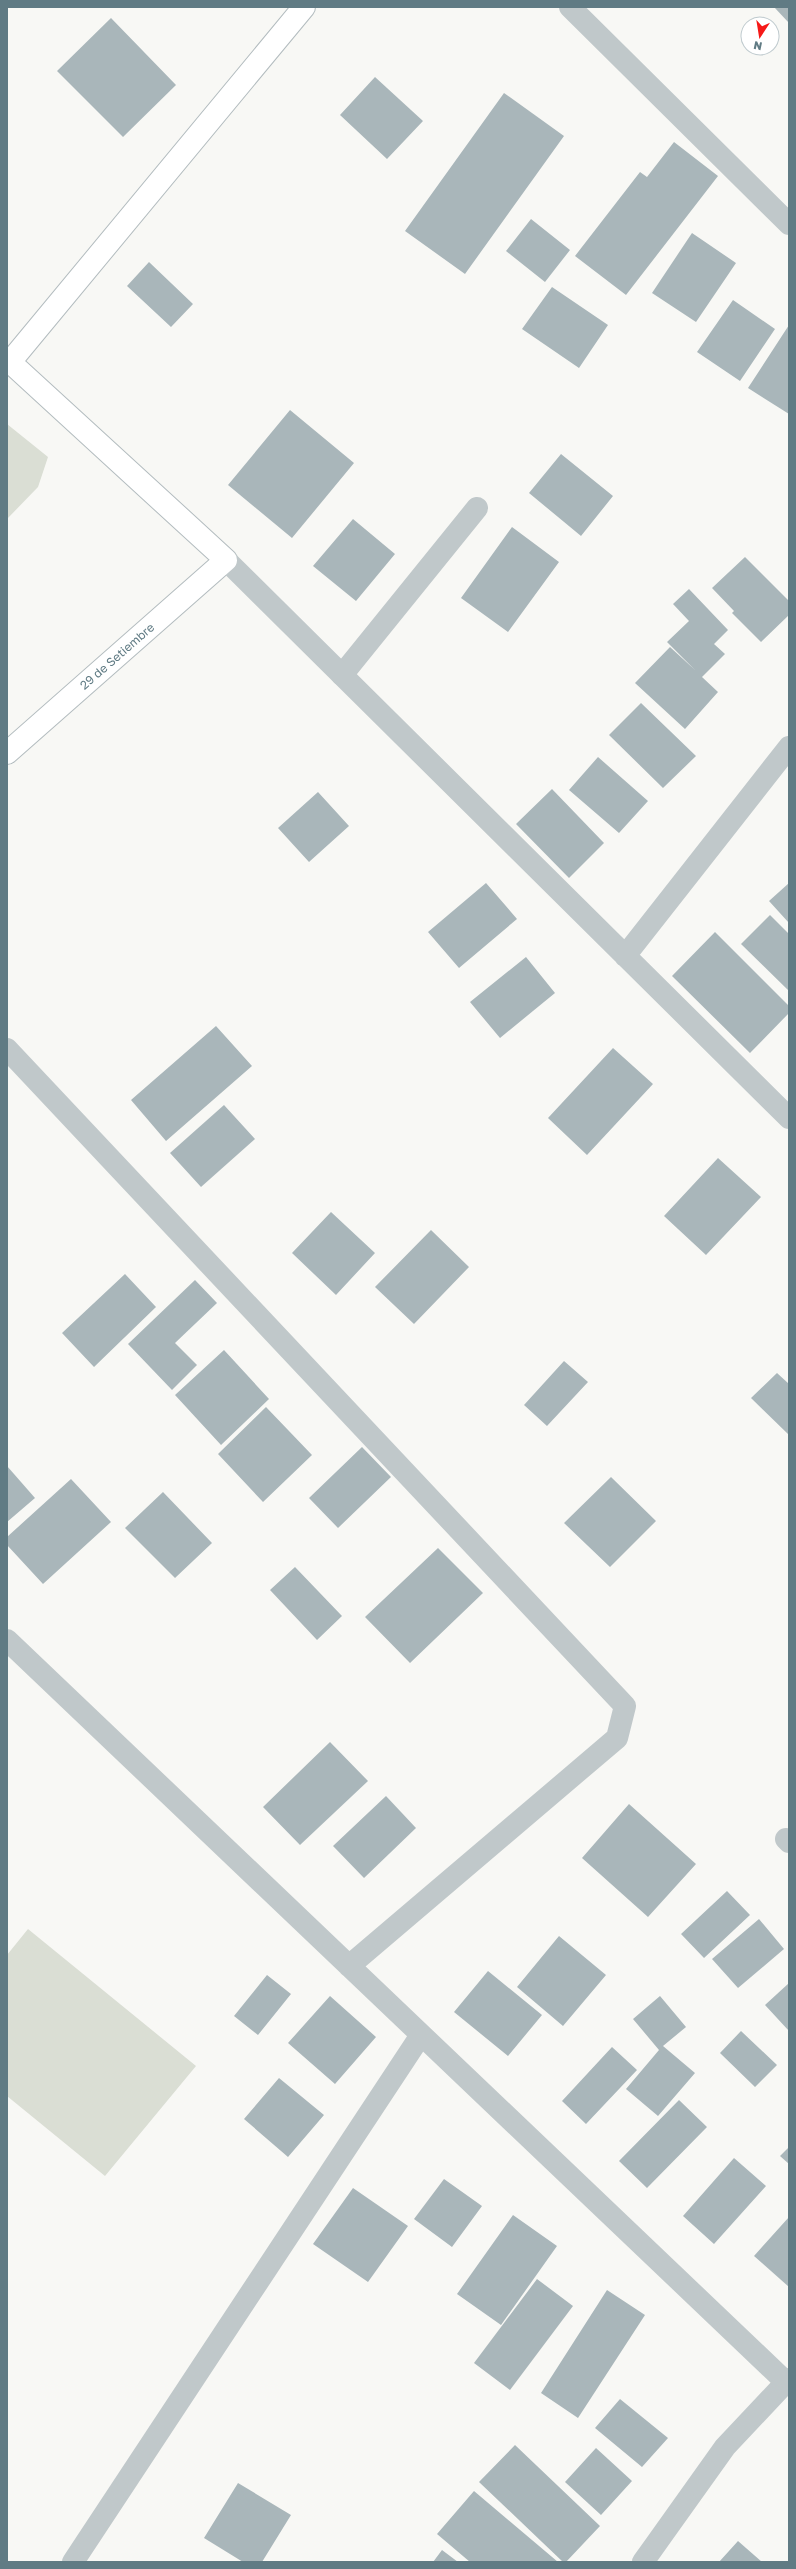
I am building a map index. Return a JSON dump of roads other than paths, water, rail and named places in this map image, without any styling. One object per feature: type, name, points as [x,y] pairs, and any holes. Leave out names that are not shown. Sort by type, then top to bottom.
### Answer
[{"type":"street","points":[[304,7],[9,361],[226,560],[789,1118]]},
{"type":"street","points":[[570,7],[789,224]]},
{"type":"street","points":[[342,674],[477,508]]},
{"type":"street","name":"29 de Setiembre","points":[[7,753],[226,560]]},
{"type":"street","points":[[625,956],[789,747]]},
{"type":"street","points":[[7,1049],[625,1706],[618,1738],[349,1966]]},
{"type":"street","points":[[7,1640],[421,2035],[788,2382],[724,2447],[643,2562]]},
{"type":"street","points":[[73,2562],[421,2035]]}]
